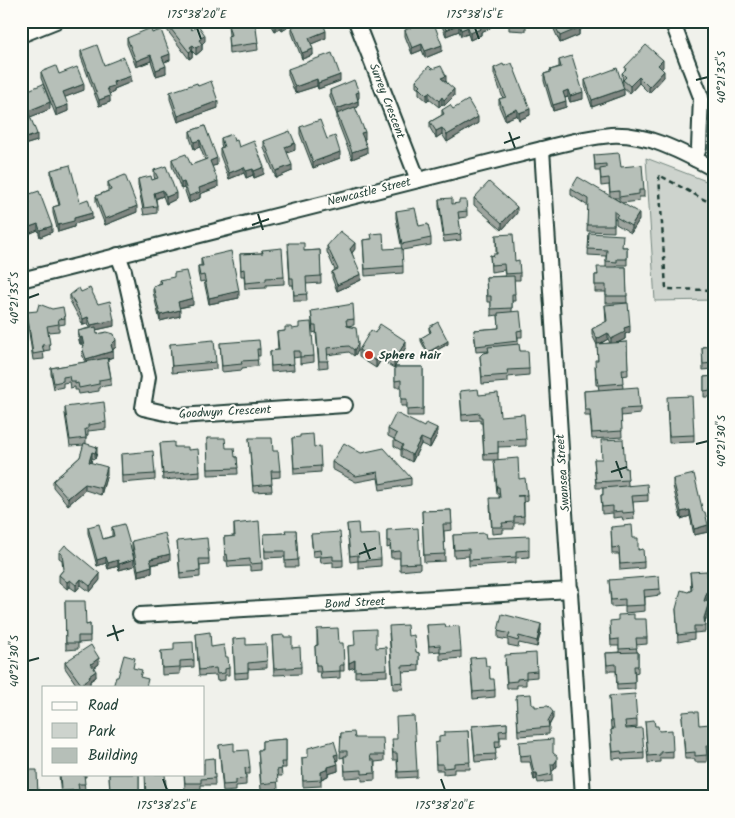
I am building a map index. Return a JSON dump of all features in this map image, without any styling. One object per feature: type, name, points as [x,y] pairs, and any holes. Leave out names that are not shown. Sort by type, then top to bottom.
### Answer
[{"type":"street","points":[[21,35],[56,21]]},
{"type":"street","name":"Surrey Crescent","points":[[356,21],[418,180]]},
{"type":"street","points":[[672,21],[701,96],[699,148],[695,159]]},
{"type":"street","name":"Newcastle Street","points":[[21,280],[542,148],[592,138],[612,135],[628,136],[663,144],[714,169]]},
{"type":"street","name":"Swansea Street","points":[[542,148],[583,797]]},
{"type":"street","name":"Goodwyn Crescent","points":[[118,255],[124,271],[148,377],[143,408],[179,416],[345,405]]},
{"type":"street","name":"Bond Street","points":[[140,615],[571,590]]},
{"type":"path","points":[[714,205],[658,175],[666,289],[714,290]]},
{"type":"green space","points":[[646,158],[714,184],[714,300],[655,301]]},
{"type":"building","points":[[170,21],[185,21],[192,30],[198,25],[205,35],[199,40],[202,44],[196,48],[193,45],[190,47],[192,50],[189,52],[167,24]]},
{"type":"building","points":[[232,21],[255,21],[258,43],[229,47],[228,36],[231,35],[228,25],[232,25]]},
{"type":"building","points":[[306,21],[322,21],[326,31],[309,38],[313,49],[302,53],[292,27]]},
{"type":"building","points":[[428,21],[433,21],[442,45],[425,51],[422,44],[412,48],[405,30]]},
{"type":"building","points":[[443,21],[490,22],[480,26],[481,29],[470,33],[468,27],[461,30],[459,24],[446,30]]},
{"type":"building","points":[[509,21],[526,21],[526,24],[509,24]]},
{"type":"building","points":[[553,21],[581,21],[582,23],[577,25],[579,28],[560,36]]},
{"type":"building","points":[[151,28],[152,33],[161,30],[170,54],[162,57],[166,66],[156,70],[151,55],[136,61],[127,38]]},
{"type":"building","points":[[97,45],[104,65],[124,57],[131,76],[113,82],[114,86],[107,88],[110,96],[99,100],[81,51]]},
{"type":"building","points":[[646,45],[663,60],[658,65],[664,71],[649,87],[639,77],[630,86],[623,80],[626,77],[622,73],[626,69],[625,67]]},
{"type":"building","points":[[332,53],[340,75],[318,83],[317,79],[295,87],[288,69]]},
{"type":"building","points":[[572,56],[583,92],[570,96],[568,90],[563,92],[566,101],[553,105],[544,74],[561,67],[559,60]]},
{"type":"building","points":[[512,63],[530,109],[519,113],[517,109],[505,114],[499,99],[506,97],[494,68]]},
{"type":"building","points":[[56,66],[59,74],[77,67],[84,84],[63,92],[68,105],[56,109],[41,72]]},
{"type":"building","points":[[429,66],[432,69],[441,66],[446,76],[441,78],[454,89],[444,100],[442,97],[439,101],[429,92],[427,95],[419,87],[421,85],[416,80]]},
{"type":"building","points":[[617,68],[624,89],[592,100],[585,80]]},
{"type":"building","points":[[21,79],[26,91],[43,84],[50,102],[28,111],[37,134],[24,139],[21,131]]},
{"type":"building","points":[[354,80],[359,92],[356,93],[358,101],[337,109],[330,90]]},
{"type":"building","points":[[211,81],[218,101],[178,116],[170,92],[197,83],[198,86]]},
{"type":"building","points":[[468,100],[478,117],[447,135],[442,128],[436,131],[430,122],[444,114],[442,110],[450,105],[453,109]]},
{"type":"building","points":[[355,107],[365,132],[361,133],[367,147],[352,152],[337,114]]},
{"type":"building","points":[[320,120],[327,139],[335,136],[340,152],[313,162],[300,127]]},
{"type":"building","points":[[205,126],[217,158],[210,161],[218,181],[199,188],[200,192],[189,196],[184,182],[181,183],[172,159],[186,154],[191,165],[207,159],[200,140],[194,142],[190,131]]},
{"type":"building","points":[[290,131],[295,143],[285,147],[292,165],[276,171],[264,141]]},
{"type":"building","points":[[232,134],[234,141],[237,140],[239,147],[254,141],[264,167],[254,171],[253,169],[246,171],[244,167],[229,173],[220,148],[224,147],[221,138]]},
{"type":"building","points":[[619,153],[621,167],[642,165],[644,190],[639,190],[639,194],[619,197],[619,191],[610,192],[609,178],[601,179],[600,169],[606,168],[606,164],[595,165],[594,155]]},
{"type":"building","points":[[70,165],[80,202],[88,199],[92,213],[74,218],[74,221],[58,225],[53,207],[60,205],[51,170]]},
{"type":"building","points":[[166,166],[176,193],[166,197],[163,190],[154,193],[157,206],[144,208],[138,179],[151,176],[152,180],[158,178],[154,170]]},
{"type":"building","points":[[125,175],[137,206],[105,219],[96,196],[111,190],[108,182]]},
{"type":"building","points":[[578,177],[639,213],[631,226],[616,217],[618,214],[614,211],[614,225],[587,225],[588,199],[571,189]]},
{"type":"building","points":[[489,182],[517,207],[502,223],[474,198]]},
{"type":"building","points":[[39,191],[52,226],[40,230],[38,224],[21,230],[21,207],[30,203],[27,195]]},
{"type":"building","points":[[452,198],[452,204],[459,203],[459,200],[466,200],[467,211],[458,212],[461,234],[444,236],[439,199]]},
{"type":"building","points":[[415,208],[419,226],[428,224],[431,238],[402,244],[396,211]]},
{"type":"building","points":[[340,231],[355,243],[350,249],[361,274],[337,285],[332,272],[338,269],[327,246]]},
{"type":"building","points":[[383,233],[384,249],[402,248],[403,266],[365,269],[363,240],[372,239],[371,234]]},
{"type":"building","points":[[589,233],[623,235],[622,247],[627,247],[627,259],[617,259],[617,262],[606,261],[607,250],[588,249]]},
{"type":"building","points":[[513,234],[515,261],[519,260],[520,273],[505,274],[504,264],[491,265],[490,255],[494,256],[493,254],[497,254],[496,235]]},
{"type":"building","points":[[288,243],[304,243],[304,251],[320,250],[321,276],[306,277],[307,294],[294,295],[293,278],[290,278]]},
{"type":"building","points":[[282,248],[284,277],[266,278],[266,281],[245,283],[244,269],[241,270],[240,254],[263,253],[262,250]]},
{"type":"building","points":[[231,251],[239,291],[209,298],[204,275],[200,276],[198,266],[203,266],[201,258]]},
{"type":"building","points":[[597,267],[626,267],[627,296],[606,296],[606,285],[595,285],[595,275],[598,275]]},
{"type":"building","points":[[186,271],[193,298],[178,302],[180,310],[160,315],[153,286],[162,283],[159,280],[174,277],[174,273]]},
{"type":"building","points":[[514,276],[515,294],[512,294],[512,308],[491,309],[491,296],[487,296],[486,277]]},
{"type":"building","points":[[79,288],[81,292],[90,288],[98,304],[110,301],[114,320],[91,325],[88,317],[83,319],[70,295]]},
{"type":"building","points":[[628,303],[630,326],[624,328],[625,332],[611,339],[608,333],[597,339],[592,329],[607,321],[605,305]]},
{"type":"building","points":[[39,304],[52,309],[63,307],[65,318],[58,319],[59,324],[47,326],[50,344],[42,345],[44,352],[33,354],[27,312],[37,311]]},
{"type":"building","points":[[353,304],[354,319],[346,320],[347,326],[356,328],[358,344],[354,350],[349,346],[327,348],[328,361],[319,361],[316,326],[313,326],[311,311]]},
{"type":"building","points":[[520,311],[522,330],[517,331],[518,341],[476,346],[474,330],[499,328],[498,313]]},
{"type":"building","points":[[21,314],[26,348],[21,349]]},
{"type":"building","points":[[311,322],[314,356],[300,357],[300,351],[293,351],[294,364],[271,366],[270,351],[279,350],[277,332],[285,331],[285,327],[299,328],[299,323]]},
{"type":"building","points":[[438,322],[448,341],[428,352],[421,338],[431,332],[429,327]]},
{"type":"building","points":[[380,324],[406,341],[394,361],[381,353],[376,361],[359,350],[371,330],[375,333]]},
{"type":"building","points":[[96,327],[97,334],[107,332],[114,334],[116,340],[111,345],[113,351],[86,359],[82,347],[84,346],[82,337],[80,338],[78,331]]},
{"type":"building","points":[[214,340],[216,362],[172,366],[170,344]]},
{"type":"building","points":[[259,340],[260,349],[257,349],[258,360],[241,361],[242,364],[222,366],[220,343]]},
{"type":"building","points":[[627,342],[628,369],[622,369],[623,383],[599,385],[598,378],[596,378],[595,360],[598,360],[597,344]]},
{"type":"building","points":[[519,344],[520,351],[528,351],[529,369],[507,370],[508,375],[482,377],[480,356],[483,353],[489,352],[488,347]]},
{"type":"building","points":[[714,346],[714,363],[703,364],[702,347]]},
{"type":"building","points":[[107,358],[111,378],[99,380],[99,384],[79,388],[78,383],[75,384],[75,381],[70,381],[69,376],[63,377],[63,381],[54,383],[51,368]]},
{"type":"building","points":[[395,367],[423,367],[423,409],[407,410],[407,399],[401,399],[401,380],[395,381]]},
{"type":"building","points":[[714,376],[714,399],[711,399],[711,390],[704,391],[704,377]]},
{"type":"building","points":[[638,387],[640,408],[621,409],[622,431],[592,433],[590,410],[585,410],[584,391]]},
{"type":"building","points":[[478,389],[479,395],[498,393],[500,416],[524,414],[526,439],[498,441],[498,453],[484,454],[482,417],[480,417],[480,413],[462,415],[460,391]]},
{"type":"building","points":[[692,396],[694,435],[669,436],[667,397]]},
{"type":"building","points":[[104,402],[106,422],[88,425],[88,429],[85,429],[86,438],[70,440],[65,407]]},
{"type":"building","points":[[396,413],[424,427],[426,423],[437,428],[430,442],[421,438],[412,455],[401,449],[403,445],[394,440],[397,434],[388,429]]},
{"type":"building","points":[[712,413],[714,413],[714,430],[712,430]]},
{"type":"building","points":[[313,434],[314,447],[320,446],[321,466],[294,468],[292,438]]},
{"type":"building","points":[[207,438],[225,438],[226,448],[234,448],[238,468],[208,469]]},
{"type":"building","points":[[249,438],[272,438],[273,451],[278,451],[280,471],[271,471],[272,484],[253,486]]},
{"type":"building","points":[[623,439],[625,468],[627,468],[628,480],[596,482],[594,459],[602,459],[601,440]]},
{"type":"building","points":[[174,442],[174,447],[188,447],[188,450],[198,449],[200,471],[163,474],[160,443]]},
{"type":"building","points":[[84,443],[97,447],[95,453],[92,452],[89,462],[107,467],[101,488],[85,484],[68,498],[53,481],[80,457]]},
{"type":"building","points":[[344,443],[361,453],[384,448],[411,478],[380,484],[378,472],[356,476],[332,462]]},
{"type":"building","points":[[153,451],[155,474],[122,476],[121,454]]},
{"type":"building","points":[[518,458],[519,479],[525,478],[527,495],[517,496],[523,496],[524,516],[514,517],[514,522],[502,523],[503,527],[492,527],[490,498],[500,498],[494,460]]},
{"type":"building","points":[[694,474],[708,525],[694,529],[690,510],[681,512],[673,479]]},
{"type":"building","points":[[647,484],[648,495],[632,496],[634,512],[613,512],[613,506],[602,507],[601,495],[603,495],[603,488]]},
{"type":"building","points":[[451,510],[452,524],[443,524],[445,554],[424,555],[422,511]]},
{"type":"building","points":[[259,521],[262,563],[250,564],[250,559],[228,561],[227,554],[225,555],[224,537],[235,536],[234,524]]},
{"type":"building","points":[[358,523],[359,535],[379,534],[381,559],[358,561],[358,555],[350,556],[347,524]]},
{"type":"building","points":[[99,524],[103,539],[114,536],[112,527],[124,524],[134,559],[119,564],[118,560],[108,563],[106,557],[97,560],[88,527]]},
{"type":"building","points":[[632,525],[633,538],[638,538],[638,550],[643,549],[644,562],[620,564],[619,547],[612,548],[611,527]]},
{"type":"building","points":[[418,528],[420,563],[400,564],[400,551],[391,552],[390,541],[387,541],[387,530]]},
{"type":"building","points":[[285,530],[296,530],[298,560],[285,561],[285,551],[265,551],[264,534],[286,533]]},
{"type":"building","points":[[340,532],[343,560],[333,560],[333,556],[321,557],[320,550],[313,551],[311,534]]},
{"type":"building","points":[[165,533],[170,554],[150,559],[152,566],[138,570],[132,541]]},
{"type":"building","points":[[485,533],[486,538],[529,536],[529,550],[516,551],[516,557],[469,560],[469,549],[454,550],[453,535]]},
{"type":"building","points":[[207,538],[209,559],[199,559],[200,571],[180,573],[177,541]]},
{"type":"building","points":[[65,545],[100,574],[90,586],[81,579],[76,585],[70,580],[67,582],[59,575],[64,569],[62,554],[59,552]]},
{"type":"building","points":[[707,571],[708,589],[704,601],[709,602],[704,618],[705,626],[694,626],[694,633],[678,635],[676,609],[681,590],[688,592],[692,590],[690,572]]},
{"type":"building","points":[[659,576],[660,589],[644,590],[645,605],[625,606],[625,599],[611,600],[609,580]]},
{"type":"building","points":[[65,601],[85,601],[86,625],[90,624],[90,636],[78,636],[78,643],[66,643]]},
{"type":"building","points":[[502,614],[541,624],[537,641],[519,636],[518,641],[508,638],[510,634],[498,631]]},
{"type":"building","points":[[634,614],[634,619],[646,619],[647,638],[636,638],[637,648],[619,649],[619,639],[611,640],[610,621],[618,620],[618,615]]},
{"type":"building","points":[[445,624],[446,627],[459,626],[461,651],[440,653],[440,645],[429,646],[427,625]]},
{"type":"building","points":[[407,625],[408,636],[414,635],[416,652],[419,653],[419,665],[402,666],[403,682],[393,683],[389,626]]},
{"type":"building","points":[[338,628],[339,643],[343,643],[344,665],[340,665],[340,671],[321,672],[320,665],[316,665],[315,646],[318,645],[317,629]]},
{"type":"building","points":[[376,629],[376,648],[386,647],[387,669],[355,671],[355,660],[349,663],[348,646],[355,645],[354,630]]},
{"type":"building","points":[[210,632],[211,647],[224,645],[229,668],[225,669],[225,673],[217,674],[216,668],[199,670],[196,634]]},
{"type":"building","points":[[284,635],[284,637],[292,637],[292,648],[300,647],[301,667],[274,669],[272,636]]},
{"type":"building","points":[[246,638],[246,645],[266,644],[267,661],[248,663],[248,672],[235,673],[233,639]]},
{"type":"building","points":[[193,642],[194,660],[180,661],[180,667],[162,668],[161,651],[174,650],[174,643]]},
{"type":"building","points":[[91,645],[99,658],[91,664],[96,671],[81,684],[65,662]]},
{"type":"building","points":[[638,652],[638,666],[634,666],[635,683],[617,684],[616,664],[607,665],[606,653]]},
{"type":"building","points":[[536,653],[537,671],[526,672],[526,678],[507,682],[505,655]]},
{"type":"building","points":[[124,655],[135,658],[133,668],[142,670],[140,677],[148,679],[146,686],[113,686],[116,677],[118,677]]},
{"type":"building","points":[[485,657],[486,666],[489,666],[490,679],[494,679],[495,690],[473,692],[470,658]]},
{"type":"building","points":[[531,694],[532,705],[535,705],[535,707],[548,706],[553,712],[548,721],[549,727],[518,730],[516,695]]},
{"type":"building","points":[[635,694],[637,720],[625,721],[626,729],[642,728],[644,752],[622,754],[621,751],[613,752],[611,730],[614,729],[613,721],[611,721],[609,696]]},
{"type":"building","points":[[683,712],[698,712],[699,725],[710,724],[712,746],[706,746],[707,755],[695,756],[695,752],[685,753],[682,716]]},
{"type":"building","points":[[414,716],[417,771],[398,772],[397,753],[393,753],[392,739],[397,739],[396,717]]},
{"type":"building","points":[[654,720],[655,726],[658,726],[659,731],[672,730],[673,751],[660,752],[660,755],[648,756],[645,721]]},
{"type":"building","points":[[507,723],[507,730],[499,731],[500,741],[495,741],[496,754],[475,755],[472,726]]},
{"type":"building","points":[[468,731],[470,762],[454,763],[454,767],[443,768],[443,764],[436,764],[435,743],[439,742],[439,737],[444,736],[444,732]]},
{"type":"building","points":[[354,732],[355,738],[383,738],[384,755],[370,755],[371,760],[374,760],[375,773],[362,774],[362,770],[345,771],[344,756],[347,756],[347,751],[340,751],[341,733]]},
{"type":"building","points":[[286,739],[286,762],[281,762],[282,769],[277,770],[278,782],[261,784],[258,750],[262,750],[262,741]]},
{"type":"building","points":[[553,739],[553,753],[557,756],[557,760],[554,764],[551,764],[552,774],[538,777],[537,773],[534,773],[530,755],[520,756],[519,742]]},
{"type":"building","points":[[334,741],[338,754],[334,755],[338,764],[328,767],[328,769],[321,772],[321,780],[303,781],[302,758],[308,757],[308,748]]},
{"type":"building","points":[[234,743],[234,751],[248,750],[250,767],[245,768],[246,778],[236,780],[236,784],[223,785],[219,745]]},
{"type":"building","points":[[214,758],[215,778],[201,779],[201,783],[185,783],[184,776],[205,776],[205,759]]},
{"type":"building","points":[[21,770],[37,770],[38,797],[21,797]]},
{"type":"building","points":[[60,776],[84,776],[85,784],[78,784],[79,790],[61,791]]},
{"type":"building","points":[[109,776],[139,776],[139,791],[110,792]]},
{"type":"building","points":[[145,776],[165,776],[167,797],[146,797]]},
{"type":"place","name":"Sphere Hair","points":[[369,355]]}]
